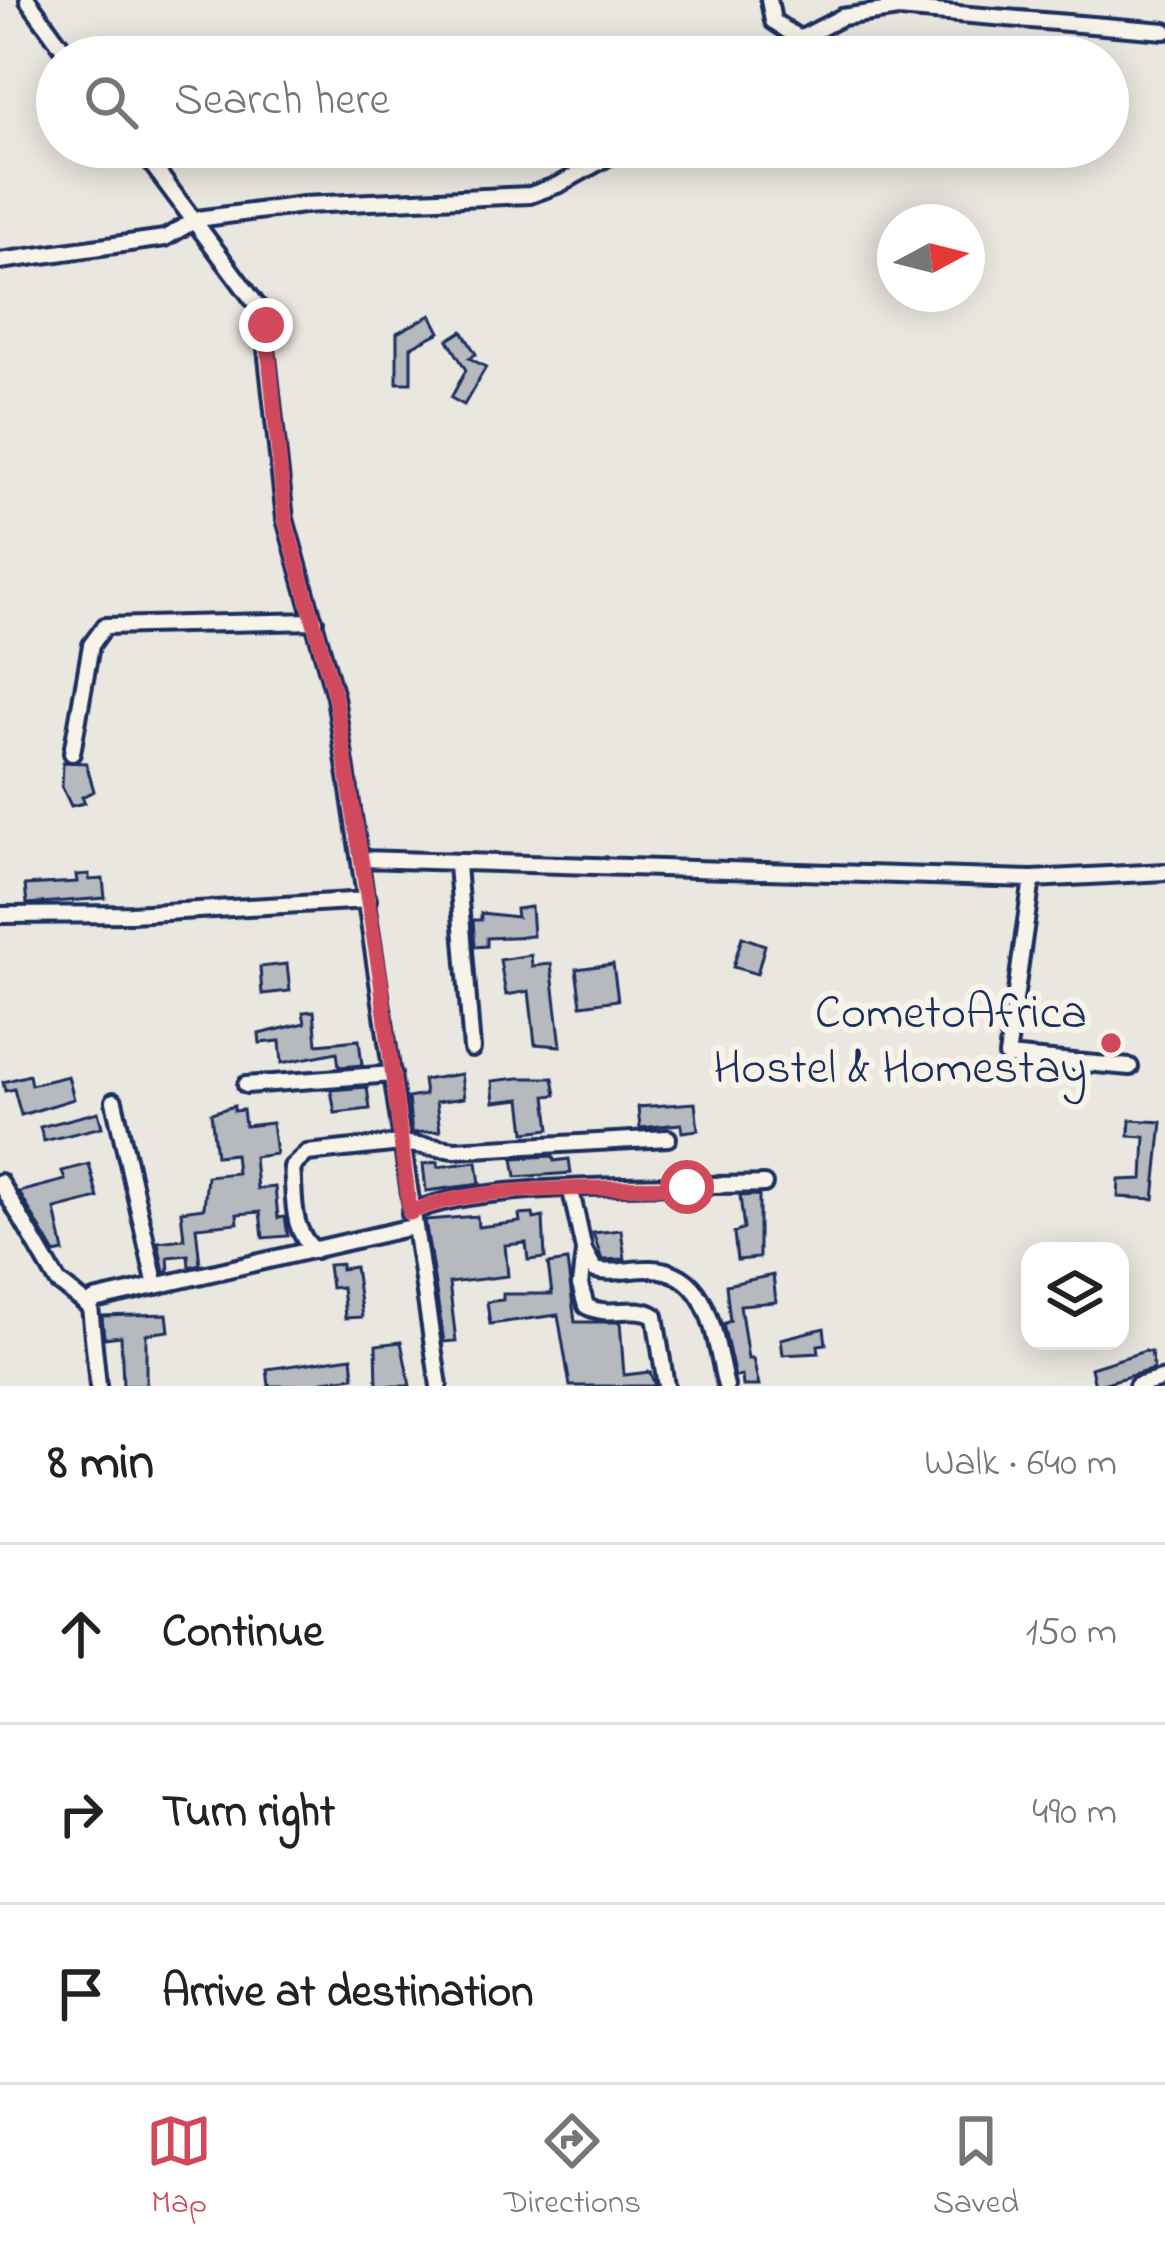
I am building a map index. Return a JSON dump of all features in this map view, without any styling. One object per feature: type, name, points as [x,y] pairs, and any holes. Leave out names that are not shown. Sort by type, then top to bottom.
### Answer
[{"type":"street","points":[[28,0],[54,36]]},
{"type":"street","points":[[769,0],[773,21],[796,36]]},
{"type":"street","points":[[799,36],[842,17],[898,9],[1165,31]]},
{"type":"street","points":[[156,168],[262,312],[285,519],[335,697],[439,1386]]},
{"type":"street","points":[[0,261],[165,238],[197,218],[303,205],[530,195],[584,168]]},
{"type":"street","points":[[72,753],[92,645],[105,626],[315,621]]},
{"type":"street","points":[[361,859],[1032,879],[1165,872]]},
{"type":"street","points":[[458,865],[472,1049]]},
{"type":"street","points":[[1032,879],[1006,1056],[1130,1067]]},
{"type":"street","points":[[0,915],[130,914],[368,900]]},
{"type":"street","points":[[246,1085],[393,1074]]},
{"type":"street","points":[[114,1101],[156,1286]]},
{"type":"street","points":[[315,1250],[299,1232],[294,1162],[307,1153],[401,1143],[455,1150],[668,1138]]},
{"type":"street","points":[[0,1182],[58,1282],[90,1307],[98,1386]]},
{"type":"street","points":[[90,1307],[102,1296],[315,1250],[411,1220],[449,1202],[571,1191],[764,1184]]},
{"type":"street","points":[[571,1191],[584,1250],[595,1270],[658,1269],[702,1298],[713,1322],[726,1386]]},
{"type":"street","points":[[584,1250],[580,1286],[586,1306],[608,1314],[646,1310],[655,1316],[666,1386]]},
{"type":"street","points":[[1137,1386],[1165,1378]]},
{"type":"building","points":[[431,315],[440,332],[411,347],[411,383],[397,383],[397,333]]},
{"type":"building","points":[[462,331],[476,354],[469,358],[486,367],[464,405],[451,398],[466,370],[448,340]]},
{"type":"building","points":[[63,762],[86,763],[94,791],[82,797],[85,803],[71,806],[62,787]]},
{"type":"building","points":[[89,874],[89,880],[103,879],[105,898],[27,904],[25,885],[77,882],[76,875]]},
{"type":"building","points":[[531,907],[533,936],[487,938],[487,946],[475,947],[473,920],[481,920],[481,913],[517,917],[516,909]]},
{"type":"building","points":[[742,937],[765,945],[757,974],[733,967]]},
{"type":"building","points":[[531,955],[532,966],[551,964],[561,1046],[535,1044],[529,991],[506,995],[500,960]]},
{"type":"building","points":[[287,964],[290,991],[262,994],[260,967]]},
{"type":"building","points":[[613,964],[618,1000],[581,1005],[576,969]]},
{"type":"building","points":[[314,1011],[317,1044],[359,1040],[362,1065],[339,1067],[337,1052],[282,1063],[280,1041],[260,1043],[259,1034],[305,1023],[303,1012]]},
{"type":"building","points":[[461,1074],[464,1098],[436,1102],[440,1131],[412,1133],[408,1098],[425,1095],[423,1080]]},
{"type":"building","points":[[29,1075],[31,1085],[68,1076],[74,1099],[21,1115],[14,1089],[5,1091],[3,1082]]},
{"type":"building","points":[[553,1078],[556,1095],[546,1096],[550,1129],[525,1132],[521,1099],[494,1102],[492,1081]]},
{"type":"building","points":[[367,1087],[370,1109],[335,1113],[331,1090]]},
{"type":"building","points":[[695,1103],[698,1130],[682,1132],[681,1124],[640,1128],[638,1107]]},
{"type":"building","points":[[234,1106],[234,1111],[243,1110],[245,1126],[272,1123],[276,1154],[254,1157],[257,1189],[275,1187],[278,1218],[285,1217],[288,1236],[263,1238],[260,1212],[237,1214],[238,1223],[196,1227],[200,1264],[189,1267],[188,1255],[168,1257],[169,1271],[164,1272],[158,1242],[184,1239],[181,1211],[204,1208],[207,1176],[237,1173],[235,1154],[216,1156],[211,1113]]},
{"type":"building","points":[[98,1112],[102,1127],[44,1141],[40,1127]]},
{"type":"building","points":[[1130,1120],[1162,1122],[1154,1199],[1118,1197],[1119,1180],[1143,1179],[1145,1137],[1129,1136]]},
{"type":"building","points":[[553,1156],[554,1161],[569,1159],[571,1173],[516,1177],[513,1158]]},
{"type":"building","points":[[438,1162],[438,1167],[477,1162],[480,1184],[426,1191],[423,1164]]},
{"type":"building","points":[[89,1164],[98,1198],[55,1209],[64,1252],[55,1254],[19,1192],[65,1180],[62,1171]]},
{"type":"building","points":[[759,1195],[759,1258],[737,1260],[734,1233],[744,1229],[740,1196]]},
{"type":"building","points":[[533,1214],[534,1219],[543,1217],[545,1258],[528,1260],[526,1243],[505,1245],[508,1276],[449,1283],[456,1341],[444,1342],[425,1220],[477,1216],[478,1227],[520,1222],[519,1215]]},
{"type":"building","points":[[621,1230],[625,1259],[602,1260],[593,1233]]},
{"type":"building","points":[[567,1261],[575,1322],[620,1322],[624,1375],[650,1372],[655,1386],[570,1386],[558,1315],[490,1324],[487,1302],[503,1300],[503,1294],[552,1294],[548,1264]]},
{"type":"building","points":[[341,1264],[341,1269],[355,1267],[362,1317],[345,1318],[342,1287],[331,1288],[328,1265]]},
{"type":"building","points":[[773,1275],[776,1302],[740,1305],[748,1359],[753,1359],[759,1386],[743,1386],[742,1376],[735,1377],[723,1324],[730,1321],[726,1285]]},
{"type":"building","points":[[167,1314],[169,1331],[146,1334],[146,1386],[123,1386],[121,1336],[104,1338],[102,1316]]},
{"type":"building","points":[[824,1328],[826,1344],[818,1345],[819,1353],[783,1355],[781,1339]]},
{"type":"building","points":[[401,1342],[410,1386],[377,1386],[376,1345]]},
{"type":"building","points":[[1151,1352],[1154,1369],[1095,1386],[1091,1368]]},
{"type":"building","points":[[352,1357],[354,1377],[323,1381],[323,1386],[269,1386],[267,1369]]},
{"type":"place","name":"CometoAfrica Hostel & Homestay","points":[[1111,1043]]},
{"type":"route","points":[[266,325],[285,519],[335,697],[381,982],[410,1213],[449,1202],[532,1193],[687,1187]]}]
